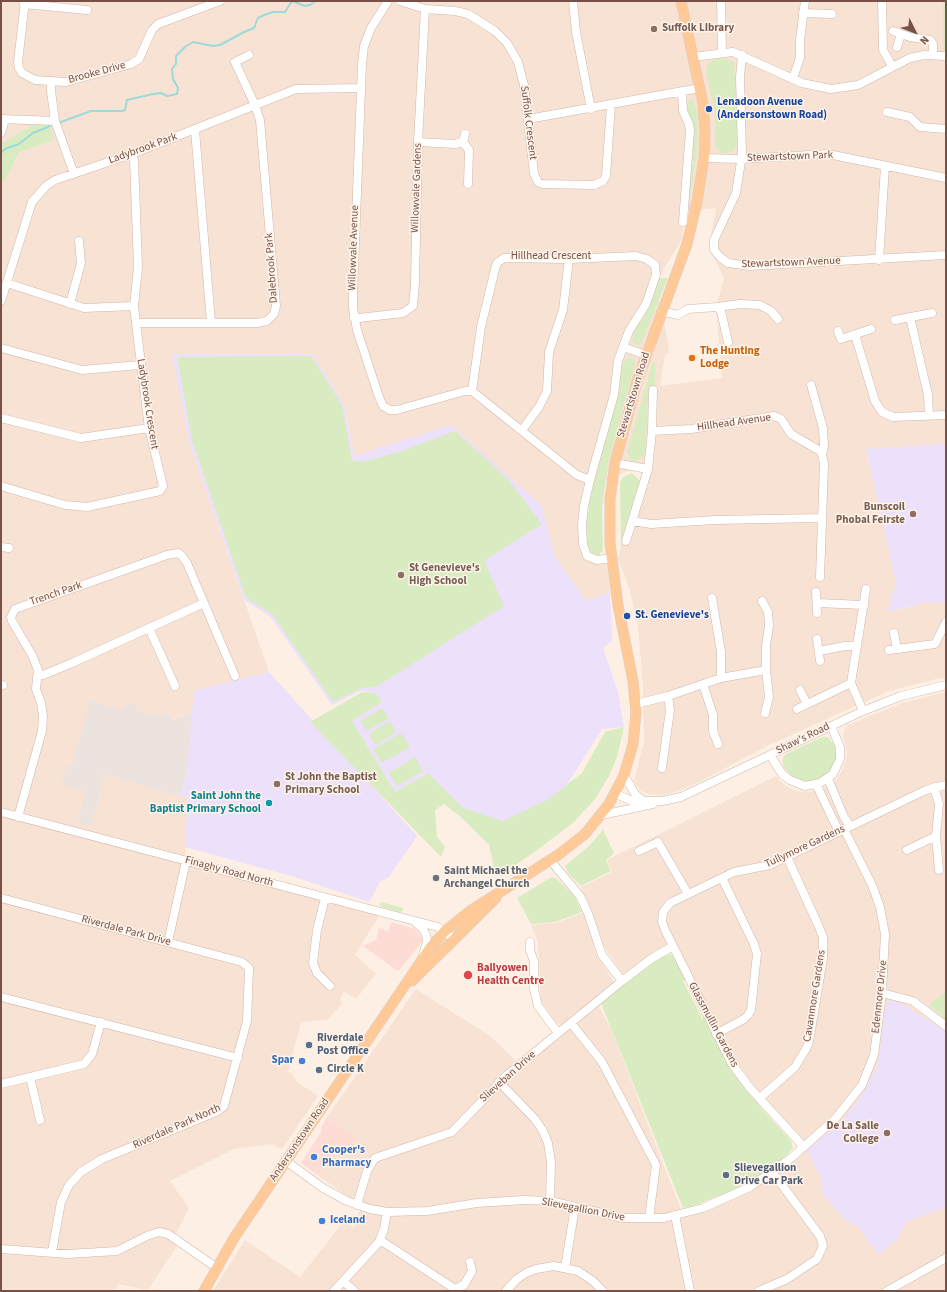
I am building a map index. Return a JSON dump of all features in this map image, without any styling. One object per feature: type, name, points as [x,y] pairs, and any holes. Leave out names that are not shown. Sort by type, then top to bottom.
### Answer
[{"type":"main road","name":"Stewartstown Road","points":[[616,794],[624,775],[633,744],[636,704],[618,605],[613,558],[609,513],[612,478],[623,432],[646,355],[687,244],[697,202],[704,158],[705,120],[700,88],[681,1]]},
{"type":"main road","name":"Andersonstown Road","points":[[204,1291],[234,1238],[421,961],[445,931],[470,911],[488,899],[500,894],[580,838],[602,815],[616,794]]},
{"type":"main road","name":"Andersonstown Road","points":[[400,992],[500,894]]},
{"type":"street","name":"Brooke Drive","points":[[25,2],[18,62],[19,68],[29,78],[66,82],[131,64],[139,59],[152,30],[158,24],[220,1]]},
{"type":"street","name":"Willowvale Avenue","points":[[388,1],[370,28],[364,46],[353,287],[354,317],[361,345],[383,406],[390,410],[397,410],[465,391],[472,391]]},
{"type":"street","name":"Suffolk Crescent","points":[[400,1],[425,9],[462,12],[483,22],[502,37],[510,47],[518,62],[524,85],[534,174],[538,182],[546,185],[594,185],[603,181],[606,176],[611,106]]},
{"type":"street","points":[[573,1],[576,32],[591,109]]},
{"type":"street","points":[[721,1],[722,52]]},
{"type":"street","points":[[793,78],[800,58],[800,40],[805,1]]},
{"type":"street","points":[[882,1],[883,50],[892,66]]},
{"type":"street","points":[[25,2],[87,10]]},
{"type":"street","name":"Willowvale Gardens","points":[[354,317],[359,318],[403,313],[413,306],[415,283],[418,142],[425,9]]},
{"type":"street","points":[[803,13],[832,14]]},
{"type":"street","points":[[897,47],[897,33],[930,40],[933,44],[933,55]]},
{"type":"street","points":[[693,57],[722,52],[733,52],[812,86],[822,88],[850,87],[867,82],[892,66],[910,58],[933,55],[946,56]]},
{"type":"street","points":[[249,55],[235,62],[255,105]]},
{"type":"street","name":"Stewartstown Avenue","points":[[742,55],[740,77],[742,155],[740,159],[736,193],[714,240],[714,250],[724,260],[735,265],[750,266],[879,260],[946,255]]},
{"type":"street","points":[[52,81],[51,91],[56,121],[74,174]]},
{"type":"street","name":"Ladybrook Park","points":[[1,302],[32,202],[46,186],[55,180],[132,154],[304,87],[361,88]]},
{"type":"street","points":[[528,119],[611,106],[682,93],[700,88]]},
{"type":"street","points":[[682,93],[683,111],[690,130],[683,222]]},
{"type":"street","name":"Dalebrook Park","points":[[136,323],[257,323],[267,321],[274,314],[275,298],[262,141],[260,120],[255,105]]},
{"type":"street","points":[[886,112],[910,117],[920,127],[946,129]]},
{"type":"street","points":[[1,133],[3,119],[56,121]]},
{"type":"street","points":[[195,130],[197,137],[211,322]]},
{"type":"street","points":[[418,142],[455,144],[464,138],[469,150],[468,184]]},
{"type":"street","name":"Ladybrook Crescent","points":[[1,486],[65,504],[87,507],[160,491],[163,486],[149,428],[140,365],[134,306],[138,266],[134,160],[132,154]]},
{"type":"street","name":"Stewartstown Park","points":[[704,158],[740,159],[828,154],[946,178]]},
{"type":"street","points":[[879,260],[885,166]]},
{"type":"street","points":[[70,304],[81,263],[79,241]]},
{"type":"street","name":"Hillhead Crescent","points":[[472,391],[481,327],[498,262],[504,258],[569,259],[636,256],[647,259],[655,265],[656,274],[646,304],[629,331],[618,361],[614,395],[590,480],[582,525],[584,550],[587,556],[597,560],[613,558]]},
{"type":"street","points":[[522,430],[539,408],[547,391],[549,352],[563,310],[569,259]]},
{"type":"street","points":[[7,283],[84,308],[134,306]]},
{"type":"street","points":[[661,311],[678,315],[688,309],[740,304],[760,305],[771,311],[778,319]]},
{"type":"street","points":[[717,307],[721,311],[728,342]]},
{"type":"street","points":[[895,320],[932,313]]},
{"type":"street","points":[[910,317],[928,395],[929,415]]},
{"type":"street","points":[[838,331],[841,339],[872,329]]},
{"type":"street","points":[[855,335],[875,401],[882,412],[893,417],[946,415]]},
{"type":"street","points":[[623,347],[646,355]]},
{"type":"street","points":[[1,348],[82,370],[140,365]]},
{"type":"street","points":[[811,384],[823,428],[824,446],[822,454],[824,464],[820,518],[820,577]]},
{"type":"street","points":[[626,541],[648,469],[652,431],[653,390]]},
{"type":"street","points":[[472,391],[577,475],[590,480]]},
{"type":"street","name":"Hillhead Avenue","points":[[652,431],[691,429],[774,416],[781,419],[791,434],[822,454]]},
{"type":"street","points":[[1,418],[81,438],[149,428]]},
{"type":"street","points":[[615,464],[648,469]]},
{"type":"street","points":[[632,521],[650,524],[715,520],[820,518]]},
{"type":"street","name":"Trench Park","points":[[18,816],[42,731],[43,716],[42,703],[36,689],[38,675],[36,663],[12,622],[12,612],[19,607],[167,555],[178,553],[187,563],[235,676]]},
{"type":"street","points":[[863,711],[851,683],[866,589]]},
{"type":"street","points":[[816,592],[817,613]]},
{"type":"street","points":[[712,598],[721,652],[721,678]]},
{"type":"street","points":[[762,601],[768,612],[769,626],[766,645],[766,670],[769,697],[766,713]]},
{"type":"street","points":[[38,675],[43,675],[72,663],[204,603]]},
{"type":"street","points":[[817,603],[864,605]]},
{"type":"street","points":[[894,634],[893,650],[934,644],[946,622]]},
{"type":"street","points":[[149,628],[175,686]]},
{"type":"street","points":[[817,639],[820,661]]},
{"type":"street","points":[[819,652],[845,646],[857,646]]},
{"type":"street","points":[[636,704],[668,696],[721,678],[766,670]]},
{"type":"street","points":[[797,709],[851,683]]},
{"type":"street","points":[[703,684],[713,715],[713,731],[718,744]]},
{"type":"street","name":"Shaw's Road","points":[[602,815],[691,793],[863,711],[901,696],[946,685]]},
{"type":"street","points":[[800,690],[807,704]]},
{"type":"street","points":[[662,768],[670,710],[668,696]]},
{"type":"street","points":[[770,755],[782,774],[800,785],[816,784],[828,779],[839,764],[841,753],[831,726]]},
{"type":"street","points":[[624,775],[635,794],[642,800]]},
{"type":"street","points":[[828,779],[844,817],[844,829]]},
{"type":"street","points":[[816,784],[844,829]]},
{"type":"street","name":"Tullymore Gardens","points":[[666,932],[662,917],[664,909],[670,903],[741,869],[770,865],[934,787],[946,785]]},
{"type":"street","points":[[934,787],[939,804],[936,836],[939,870]]},
{"type":"street","name":"Shaw's Road","points":[[616,794],[629,800],[663,801]]},
{"type":"street","name":"Finaghy Road North","points":[[1,812],[412,920],[445,931],[454,939]]},
{"type":"street","name":"Edenmore Drive","points":[[804,1147],[835,1120],[847,1107],[862,1085],[874,1055],[882,993],[885,934],[880,908],[872,885],[844,829]]},
{"type":"street","points":[[907,850],[936,836]]},
{"type":"street","points":[[638,851],[658,842],[688,894]]},
{"type":"street","name":"Cavanmore Gardens","points":[[760,1098],[795,1067],[806,1049],[809,1042],[823,958],[823,938],[787,857]]},
{"type":"street","points":[[550,860],[580,896],[588,913],[600,950],[622,981]]},
{"type":"street","points":[[168,942],[186,861]]},
{"type":"street","points":[[716,1034],[744,1020],[751,1010],[756,963],[754,944],[722,878]]},
{"type":"street","name":"Riverdale Park Drive","points":[[1,898],[242,962],[249,968]]},
{"type":"street","points":[[326,898],[317,930],[313,963],[318,973],[330,986]]},
{"type":"street","points":[[412,920],[423,929],[426,935],[427,942],[421,961]]},
{"type":"street","name":"Glassmullin Gardens","points":[[666,932],[732,1064],[804,1147]]},
{"type":"street","points":[[530,942],[530,950],[534,962],[534,989],[538,1006],[558,1033]]},
{"type":"street","name":"Slieveban Drive","points":[[357,1205],[367,1171],[375,1158],[449,1134],[499,1082],[622,981],[651,959],[672,946]]},
{"type":"street","name":"Riverdale Park North","points":[[52,1252],[61,1202],[74,1178],[89,1166],[102,1159],[218,1111],[224,1106],[228,1098],[247,1021],[249,968]]},
{"type":"street","points":[[882,993],[913,1001],[946,1026]]},
{"type":"street","points":[[1,997],[238,1058]]},
{"type":"street","points":[[1,1084],[84,1064],[92,1054],[101,1022]]},
{"type":"street","points":[[570,1024],[602,1062],[656,1165],[649,1218]]},
{"type":"street","points":[[30,1077],[40,1120]]},
{"type":"street","points":[[499,1082],[535,1119],[543,1131],[548,1143],[551,1162],[550,1201]]},
{"type":"street","name":"Slievegallion Drive","points":[[286,1161],[323,1188],[357,1205],[387,1212],[427,1211],[502,1200],[550,1201],[623,1218],[649,1218],[676,1215],[703,1208],[733,1196],[773,1172],[804,1147]]},
{"type":"street","points":[[764,1290],[787,1278],[817,1259],[823,1246],[820,1236],[773,1172]]},
{"type":"street","points":[[565,1268],[575,1207]]},
{"type":"street","points":[[334,1291],[380,1240],[387,1212]]},
{"type":"street","points":[[676,1215],[690,1291]]},
{"type":"street","points":[[1,1249],[96,1253],[117,1251],[149,1235],[159,1232],[168,1234],[217,1268]]},
{"type":"street","points":[[380,1240],[455,1289],[464,1285],[472,1271],[473,1266],[470,1262]]},
{"type":"street","points":[[887,1291],[946,1258]]},
{"type":"street","points":[[506,1291],[517,1279],[536,1269],[554,1266],[565,1268],[584,1275],[603,1291]]},
{"type":"street","points":[[343,1281],[354,1291]]},
{"type":"shaded area","points":[[1,1],[946,1],[946,444],[866,450],[895,578],[898,610],[928,602],[946,603],[946,678],[936,679],[889,691],[769,745],[693,785],[665,795],[648,794],[641,791],[634,782],[644,741],[643,687],[638,626],[630,591],[618,558],[640,481],[643,464],[592,487],[588,507],[588,548],[607,565],[610,592],[586,601],[555,557],[543,509],[414,437],[354,456],[344,404],[189,441],[269,672],[194,691],[194,711],[171,720],[168,712],[157,715],[136,711],[126,702],[124,711],[72,766],[68,765],[85,791],[77,823],[92,826],[104,779],[101,778],[102,774],[188,797],[185,847],[186,861],[382,911],[355,955],[376,974],[356,999],[344,992],[340,998],[342,1004],[327,1020],[301,1022],[288,1072],[291,1073],[297,1082],[318,1096],[282,1149],[271,1144],[234,1149],[170,1181],[189,1208],[176,1234],[180,1241],[148,1290],[118,1284],[114,1291],[1,1291],[1,182],[6,179],[19,152],[55,140],[33,124],[1,144]],"holes":[[[716,208],[709,247],[724,278],[716,307],[722,378],[660,386],[665,354],[669,353],[656,288],[659,277],[682,239],[685,211]]]},
{"type":"shaded area","name":"St Genevieve's High School","points":[[172,354],[312,354],[344,404],[354,456],[451,425],[542,506],[555,557],[586,601],[610,592],[612,641],[603,648],[618,692],[624,727],[602,729],[562,792],[525,817],[497,825],[459,808],[428,773],[395,792],[352,721],[382,702],[375,693],[360,691],[332,705],[270,616],[244,600],[189,441]]},
{"type":"shaded area","name":"Bunscoil Phobal Feirste","points":[[946,444],[946,603],[928,602],[888,612],[892,590],[896,589],[895,578],[866,449]]},
{"type":"shaded area","name":"St John the Baptist Primary School","points":[[269,672],[417,836],[389,877],[380,882],[369,902],[295,877],[185,847],[188,798],[180,796],[187,772],[194,691]]},
{"type":"shaded area","points":[[946,692],[946,1291],[213,1291],[245,1240],[300,1277],[344,1221],[354,1228],[363,1201],[350,1198],[319,1176],[336,1151],[356,1137],[327,1117],[416,989],[490,1036],[517,1062],[562,1025],[557,1023],[541,1001],[538,942],[531,925],[556,923],[583,913],[589,927],[596,954],[613,981],[613,984],[595,999],[611,1029],[683,1215],[752,1190],[804,1153],[804,1140],[756,1088],[733,1056],[675,940],[655,951],[626,973],[622,973],[605,948],[593,914],[581,887],[612,872],[607,860],[776,776],[783,784],[796,791],[809,792],[824,788],[837,779],[845,765],[847,752],[843,736],[844,730],[848,725],[902,703]]},
{"type":"shaded area","points":[[90,701],[124,710],[126,702],[137,706],[136,711],[157,715],[168,712],[172,720],[194,711],[187,772],[180,796],[102,774],[101,778],[104,779],[92,826],[77,824],[85,791],[61,784],[68,764],[72,766]]},
{"type":"shaded area","points":[[391,922],[415,929],[422,937],[422,942],[398,971],[363,946],[376,940],[379,928],[388,931]]},
{"type":"shaded area","name":"De La Salle College","points":[[890,1000],[899,1002],[946,1031],[946,1207],[908,1221],[896,1240],[879,1255],[857,1226],[844,1219],[823,1194],[821,1178],[807,1151],[845,1117],[864,1092],[876,1069],[879,1058],[885,1007]]},
{"type":"shaded area","points":[[327,1117],[356,1137],[344,1156],[336,1151],[319,1176],[301,1163],[322,1130],[321,1128]]},
{"type":"green space","points":[[943,1],[946,1],[946,50],[943,50]]},
{"type":"green space","points":[[723,58],[734,62],[739,138],[738,144],[733,151],[722,154],[715,146],[715,114],[706,69],[713,60]]},
{"type":"green space","points":[[692,99],[697,111],[698,133],[696,162],[691,161],[686,109],[688,100]]},
{"type":"green space","points":[[33,124],[49,124],[55,140],[19,152],[6,179],[1,182],[1,144]]},
{"type":"green space","points":[[690,163],[695,164],[687,219]]},
{"type":"green space","points":[[658,278],[668,278],[641,344],[638,346],[632,341],[634,334],[632,333],[644,317],[651,304]]},
{"type":"green space","points":[[311,356],[342,405],[352,460],[363,462],[402,451],[455,431],[508,479],[542,524],[484,561],[504,606],[376,687],[362,688],[333,702],[272,614],[246,598],[192,440],[177,357]]},
{"type":"green space","points":[[630,357],[635,361],[635,364],[608,463],[602,509],[603,551],[600,553],[600,556],[595,556],[588,548],[587,524],[590,498],[615,406],[622,365],[626,359]]},
{"type":"green space","points":[[653,362],[655,362],[655,388],[649,388],[645,454],[635,463],[629,457],[627,451]]},
{"type":"green space","points":[[632,473],[641,482],[621,550],[620,483],[623,477]]},
{"type":"green space","points":[[362,692],[376,693],[382,702],[352,721],[395,792],[428,773],[463,808],[503,821],[549,799],[582,773],[605,732],[624,727],[617,757],[609,776],[595,799],[574,822],[536,851],[499,876],[494,868],[489,845],[461,817],[444,804],[435,810],[437,837],[445,847],[441,857],[310,722]]},
{"type":"green space","points":[[382,708],[389,718],[367,731],[360,721]]},
{"type":"green space","points":[[390,721],[396,732],[375,745],[369,734]]},
{"type":"green space","points":[[401,733],[410,747],[382,763],[373,749]]},
{"type":"green space","points":[[822,737],[828,737],[835,746],[836,760],[831,771],[821,779],[813,782],[804,782],[790,775],[783,766],[783,757],[786,754]]},
{"type":"green space","points":[[415,757],[423,771],[397,786],[389,773]]},
{"type":"green space","points":[[603,830],[614,853],[606,860],[611,871],[581,886],[568,873],[565,866],[590,845]]},
{"type":"green space","points":[[552,877],[556,878],[574,896],[582,912],[555,922],[531,924],[517,898]]},
{"type":"green space","points":[[381,902],[403,908],[402,913],[380,906]]},
{"type":"green space","points":[[671,954],[674,956],[686,980],[683,981],[702,1018],[705,1017],[759,1103],[759,1106],[791,1141],[793,1148],[780,1161],[760,1176],[741,1187],[693,1206],[683,1208],[601,1003],[645,967],[662,956]]},
{"type":"green space","points":[[946,992],[946,1019],[929,1005]]},
{"type":"waterway","points":[[61,122],[91,111],[122,111],[125,110],[127,100],[161,93],[167,96],[177,94],[178,88],[173,79],[172,69],[176,64],[176,56],[186,46],[193,42],[213,46],[220,45],[254,28],[258,18],[273,12],[285,12],[292,1],[305,6],[316,1]]},
{"type":"waterway","points":[[1,153],[5,149],[19,144],[33,133],[50,126]]},
{"type":"place","name":"Suffolk LIbrary","points":[[654,29]]},
{"type":"place","name":"Lenadoon Avenue (Andersonstown Road)","points":[[709,109]]},
{"type":"place","name":"The Hunting Lodge","points":[[692,358]]},
{"type":"place","name":"Bunscoil Phobal Feirste","points":[[913,514]]},
{"type":"place","name":"St Genevieve's High School","points":[[401,575]]},
{"type":"place","name":"St. Genevieve's","points":[[627,616]]},
{"type":"place","name":"St John the Baptist Primary School","points":[[277,784]]},
{"type":"place","name":"Saint John the Baptist Primary School","points":[[269,803]]},
{"type":"place","name":"Saint Michael the Archangel Church","points":[[436,878]]},
{"type":"place","name":"Ballyowen Health Centre","points":[[468,975]]},
{"type":"place","name":"Riverdale Post Office","points":[[309,1045]]},
{"type":"place","name":"Spar","points":[[302,1061]]},
{"type":"place","name":"Circle K","points":[[319,1070]]},
{"type":"place","name":"De La Salle College","points":[[887,1133]]},
{"type":"place","name":"Cooper's Pharmacy","points":[[314,1157]]},
{"type":"place","name":"Slievegallion Drive Car Park","points":[[726,1175]]},
{"type":"place","name":"Iceland","points":[[322,1221]]}]
